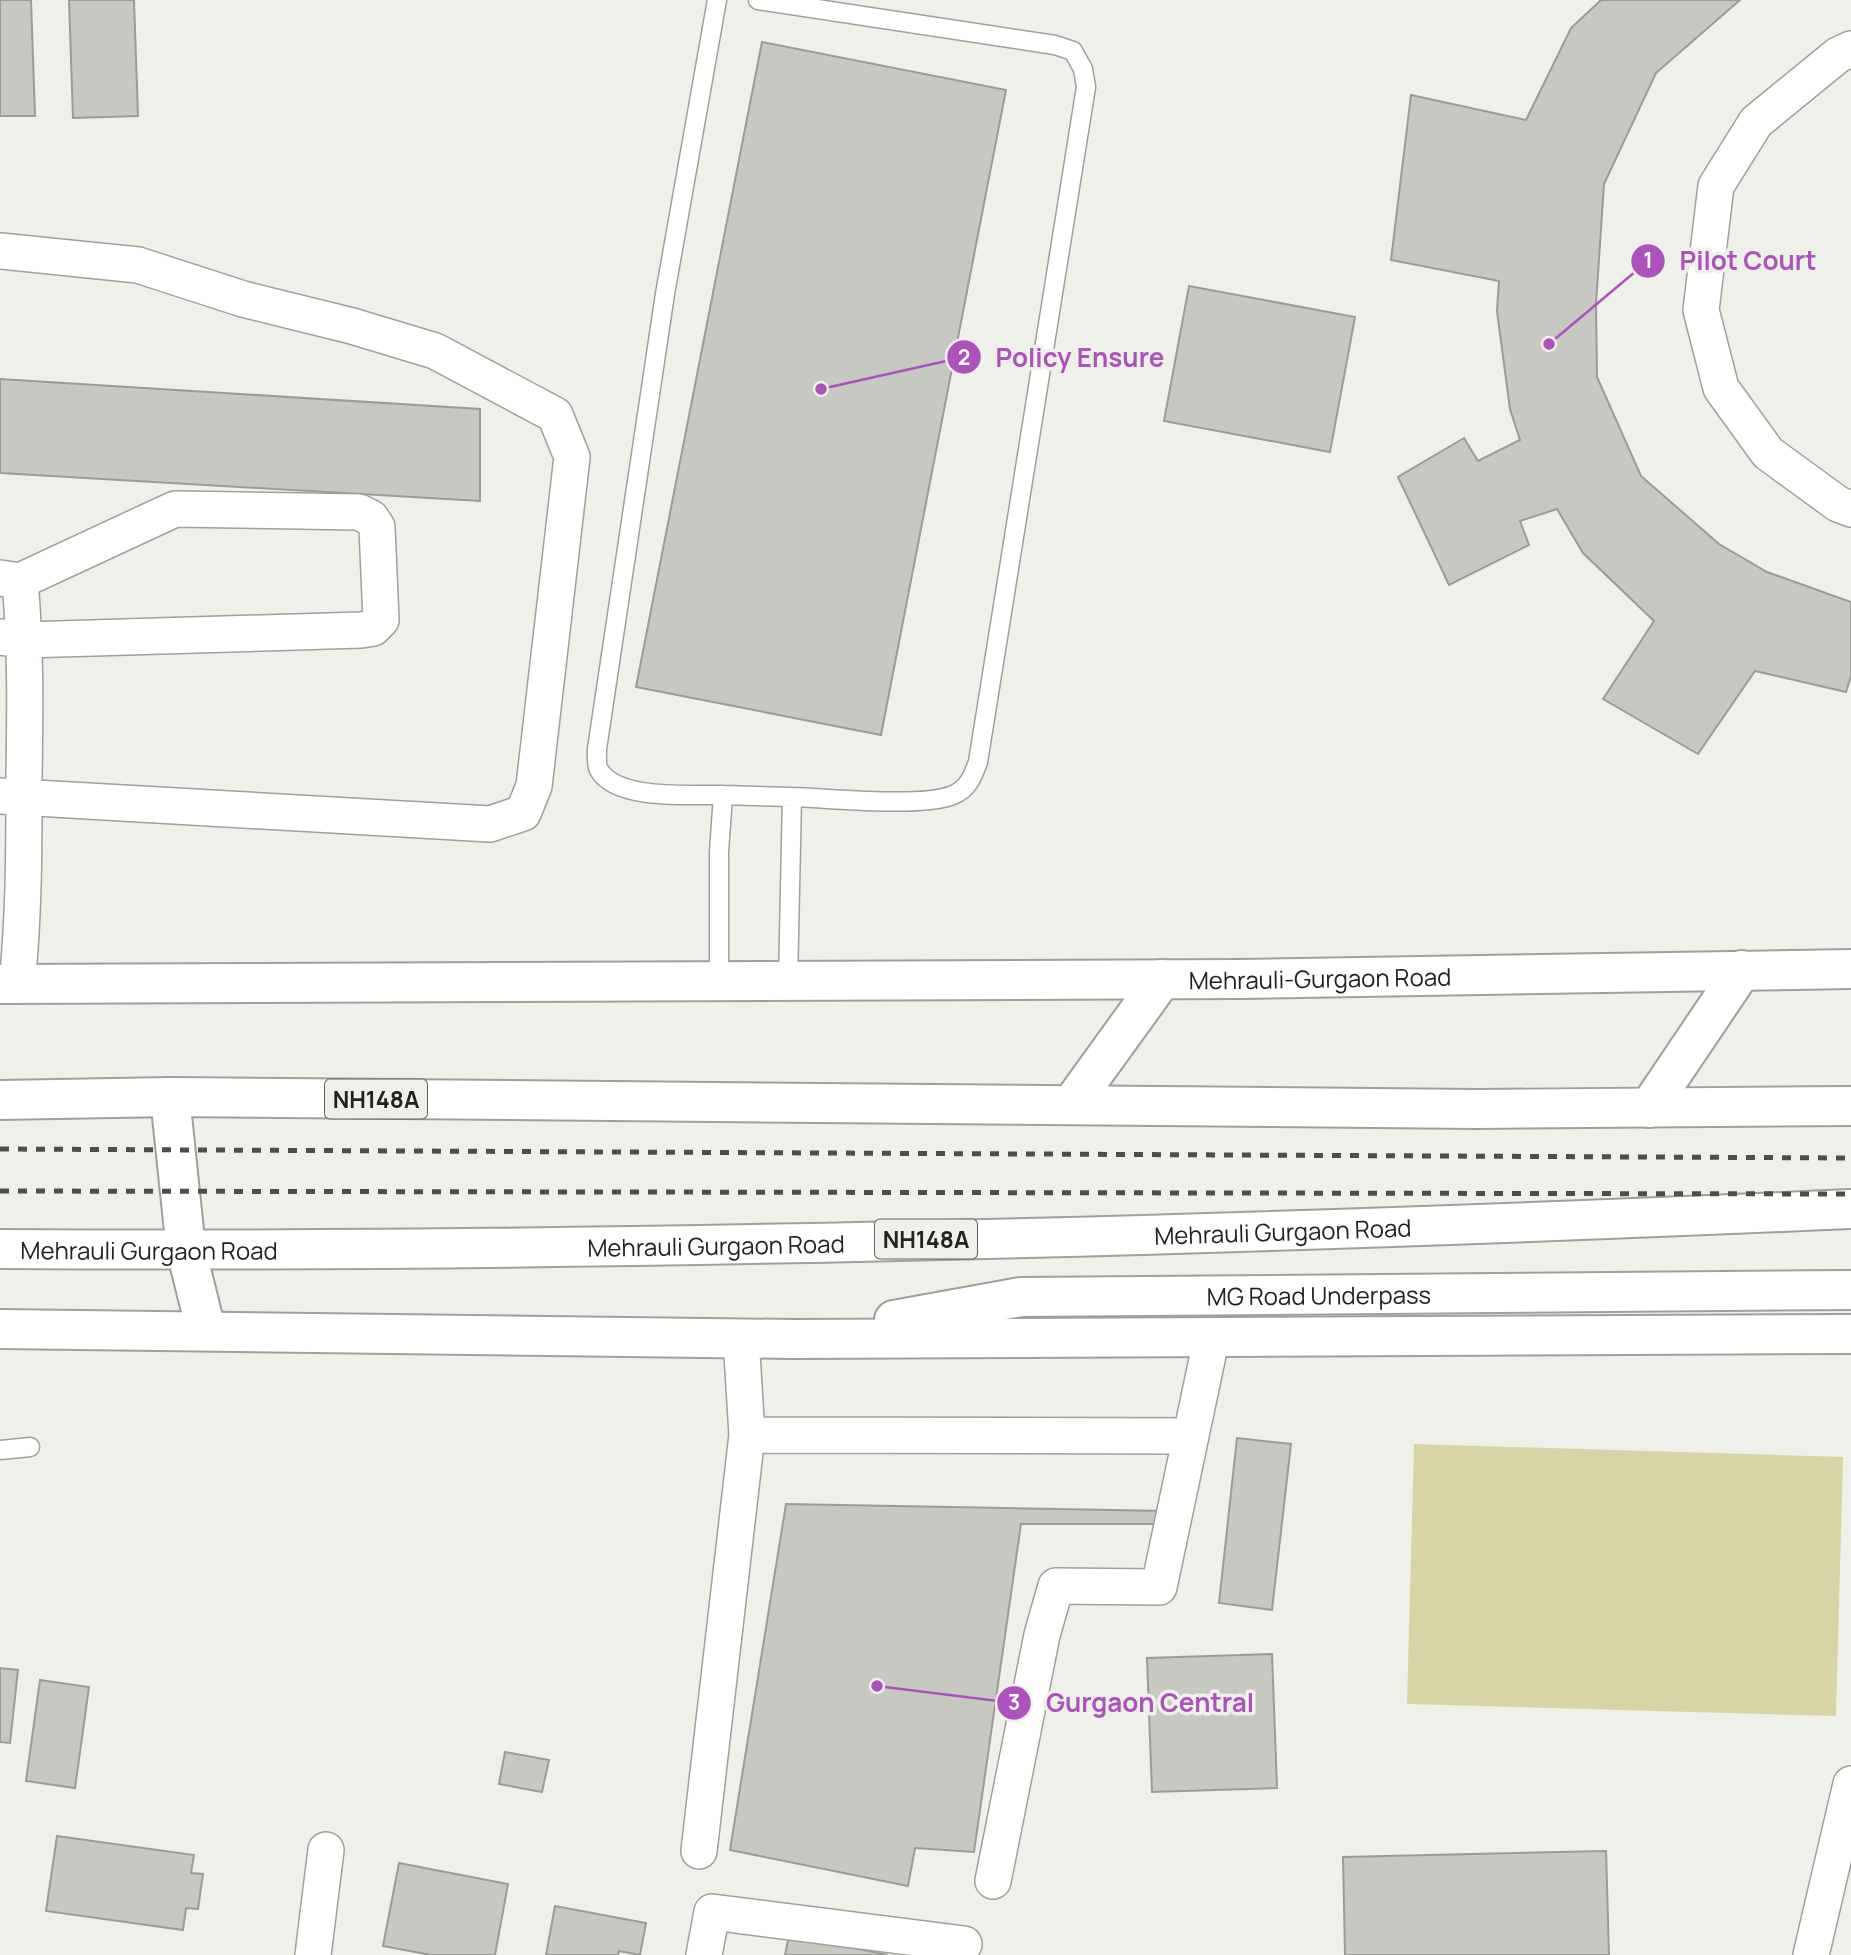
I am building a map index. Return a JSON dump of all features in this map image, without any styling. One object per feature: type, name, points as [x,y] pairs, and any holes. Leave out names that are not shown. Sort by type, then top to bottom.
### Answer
[{"type":"main road","name":"Mehrauli-Gurgaon Road","points":[[9,984],[1162,979],[1851,969]]},
{"type":"main road","points":[[1648,1108],[1742,971]]},
{"type":"main road","points":[[1071,1105],[1162,979]]},
{"type":"main road","points":[[170,1097],[186,1251],[206,1330]]},
{"type":"main road","name":"NH148A","points":[[0,1100],[170,1097],[1071,1105],[1648,1108],[1851,1106]]},
{"type":"main road","name":"Mehrauli Gurgaon Road","points":[[0,1249],[186,1251],[721,1244],[1507,1224],[1851,1209]]},
{"type":"main road","name":"MG Road Underpass","points":[[792,1339],[1021,1297],[1851,1290]]},
{"type":"main road","points":[[0,1329],[792,1339],[1851,1334]]},
{"type":"street","points":[[1851,50],[1838,55],[1756,122],[1716,186],[1701,310],[1721,388],[1768,453],[1838,504],[1851,509]]},
{"type":"street","points":[[0,251],[138,265],[243,299],[352,326],[435,351],[555,415],[572,457],[534,786],[523,813],[490,824],[12,796]]},
{"type":"street","points":[[9,984],[22,937],[12,796],[13,638],[10,579],[175,509],[359,512],[371,518],[377,527],[381,620],[373,628],[13,638]]},
{"type":"street","points":[[993,1881],[1042,1635],[1056,1586],[1158,1587],[1212,1336]]},
{"type":"street","points":[[699,1851],[747,1435],[741,1338]]},
{"type":"street","points":[[747,1435],[1191,1436]]},
{"type":"street","points":[[1811,1955],[1851,1784]]},
{"type":"street","points":[[313,1955],[326,1850]]},
{"type":"street","points":[[704,1955],[712,1912],[964,1944]]},
{"type":"lane","points":[[717,0],[665,294],[597,749],[598,768],[610,782],[628,791],[931,801],[955,794],[970,783],[978,762],[1086,87],[1083,69],[1073,51],[1055,45],[758,0]]},
{"type":"lane","points":[[719,982],[719,852],[723,795]]},
{"type":"lane","points":[[788,982],[792,797]]},
{"type":"lane","points":[[0,1450],[30,1447]]},
{"type":"shaded area","points":[[1414,1444],[1843,1457],[1836,1716],[1407,1704]]},
{"type":"building","points":[[0,0],[31,0],[35,116],[0,116]]},
{"type":"building","points":[[69,0],[134,0],[138,116],[73,118]]},
{"type":"building","points":[[1601,0],[1740,0],[1656,73],[1604,184],[1596,304],[1597,377],[1641,476],[1719,544],[1767,572],[1851,602],[1851,676],[1846,692],[1755,671],[1698,754],[1603,699],[1654,621],[1583,553],[1557,509],[1520,521],[1529,545],[1449,585],[1398,477],[1464,438],[1478,461],[1520,440],[1510,409],[1497,311],[1499,281],[1391,260],[1411,95],[1526,120],[1571,28]]},
{"type":"building","points":[[762,42],[1006,90],[881,735],[636,687]]},
{"type":"building","points":[[1189,286],[1355,317],[1330,452],[1164,421]]},
{"type":"building","points":[[0,379],[480,409],[480,501],[0,473]]},
{"type":"building","points":[[1237,1438],[1291,1444],[1272,1610],[1219,1603]]},
{"type":"building","points":[[786,1504],[1166,1511],[1172,1524],[1021,1524],[974,1852],[915,1848],[908,1886],[730,1850]]},
{"type":"building","points":[[1272,1654],[1277,1788],[1152,1792],[1147,1658]]},
{"type":"building","points":[[0,1668],[18,1670],[10,1743],[0,1742]]},
{"type":"building","points":[[40,1680],[89,1687],[75,1788],[26,1781]]},
{"type":"building","points":[[505,1752],[549,1760],[542,1792],[499,1784]]},
{"type":"building","points":[[57,1836],[194,1855],[191,1873],[203,1874],[198,1909],[186,1908],[183,1930],[46,1911]]},
{"type":"building","points":[[1606,1851],[1609,1955],[1345,1955],[1343,1857]]},
{"type":"building","points":[[399,1863],[508,1884],[495,1955],[431,1955],[383,1946]]},
{"type":"building","points":[[555,1906],[646,1923],[640,1955],[619,1951],[618,1955],[546,1955]]},
{"type":"building","points":[[789,1935],[888,1955],[785,1955]]},
{"type":"railway","points":[[0,1149],[1851,1158]]},
{"type":"railway","points":[[0,1191],[1851,1194]]},
{"type":"place","name":"Pilot Court","points":[[1549,344]]},
{"type":"place","name":"Policy Ensure","points":[[821,389]]},
{"type":"place","name":"Gurgaon Central","points":[[877,1686]]}]
